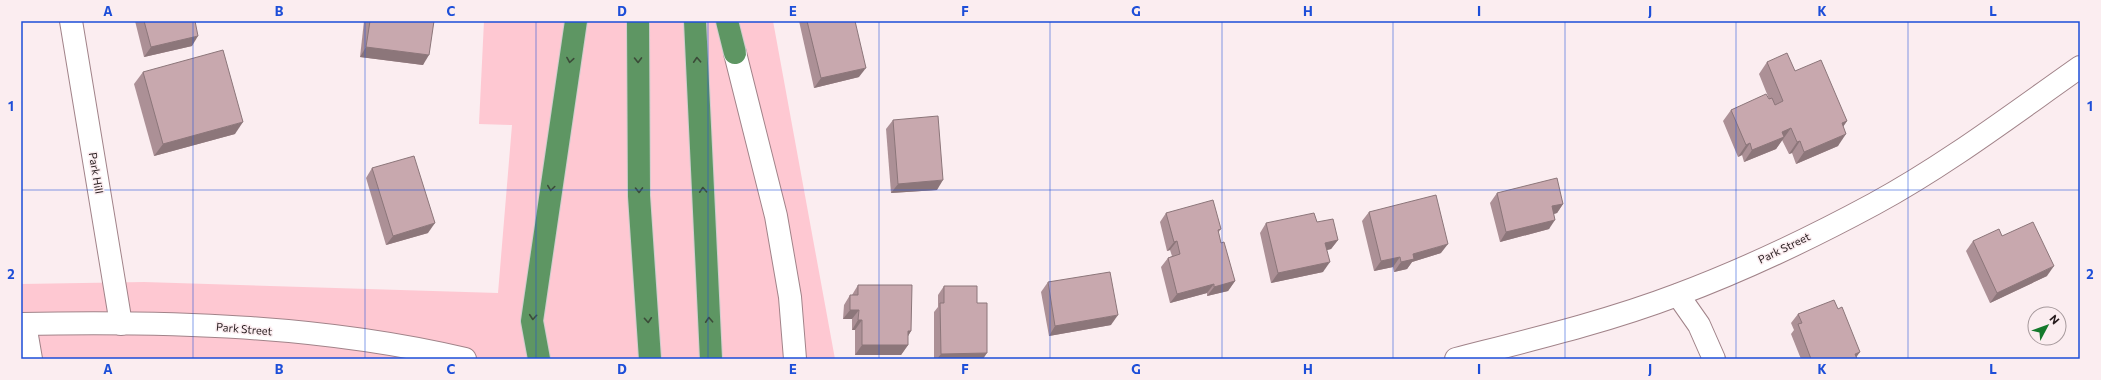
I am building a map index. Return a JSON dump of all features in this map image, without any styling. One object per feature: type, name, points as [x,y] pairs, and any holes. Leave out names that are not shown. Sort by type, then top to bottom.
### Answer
[{"type":"highway","points":[[539,359],[532,321],[576,21]]},
{"type":"highway","points":[[638,21],[639,196],[650,359]]},
{"type":"highway","points":[[695,21],[711,359]]},
{"type":"highway","points":[[727,21],[735,53]]},
{"type":"street","name":"Park Hill","points":[[71,21],[120,324]]},
{"type":"street","points":[[735,53],[776,216],[790,297],[795,359]]},
{"type":"street","name":"Park Street","points":[[1456,359],[1603,320],[1678,295],[1770,256],[1874,204],[1958,153],[2080,67]]},
{"type":"street","points":[[1678,295],[1700,325],[1714,359]]},
{"type":"street","name":"Park Street","points":[[23,324],[209,326],[327,336],[465,359]]},
{"type":"street","points":[[23,324],[31,359]]},
{"type":"shaded area","points":[[484,21],[773,21],[835,359],[21,359],[21,284],[144,282],[498,293],[512,125],[479,124]]},
{"type":"building","points":[[144,21],[195,21],[198,36],[151,47]]},
{"type":"building","points":[[370,21],[434,21],[429,55],[366,47]]},
{"type":"building","points":[[807,21],[855,21],[866,68],[821,78]]},
{"type":"building","points":[[223,50],[243,122],[163,144],[143,72]]},
{"type":"building","points":[[1787,53],[1795,71],[1821,60],[1847,121],[1842,123],[1846,134],[1804,152],[1800,141],[1797,142],[1791,128],[1782,132],[1784,137],[1752,150],[1750,143],[1746,145],[1731,110],[1766,94],[1769,99],[1772,98],[1775,105],[1783,101],[1767,62]]},
{"type":"building","points":[[938,116],[943,180],[898,184],[893,120]]},
{"type":"building","points":[[414,156],[435,223],[393,236],[372,168]]},
{"type":"building","points":[[1557,178],[1563,204],[1552,206],[1555,220],[1506,232],[1497,193]]},
{"type":"building","points":[[1436,195],[1448,244],[1413,254],[1414,259],[1401,262],[1400,257],[1381,261],[1369,212]]},
{"type":"building","points":[[1213,200],[1221,229],[1218,230],[1221,243],[1224,242],[1235,281],[1214,287],[1214,284],[1177,294],[1168,258],[1180,254],[1177,241],[1174,242],[1166,213]]},
{"type":"building","points":[[1314,213],[1317,222],[1333,219],[1338,240],[1325,243],[1330,262],[1278,273],[1266,223]]},
{"type":"building","points":[[2033,222],[2054,266],[1997,293],[1973,241],[1999,229],[2002,236]]},
{"type":"building","points":[[1110,272],[1118,315],[1055,326],[1048,282]]},
{"type":"building","points":[[858,285],[912,285],[911,331],[908,331],[908,345],[862,345],[862,320],[858,320],[859,310],[850,310],[850,295],[858,295]]},
{"type":"building","points":[[944,286],[977,286],[977,303],[987,303],[987,353],[941,354],[940,303],[944,303]]},
{"type":"building","points":[[1834,300],[1838,309],[1842,307],[1860,352],[1855,354],[1857,359],[1811,359],[1798,324],[1802,323],[1798,314]]}]
